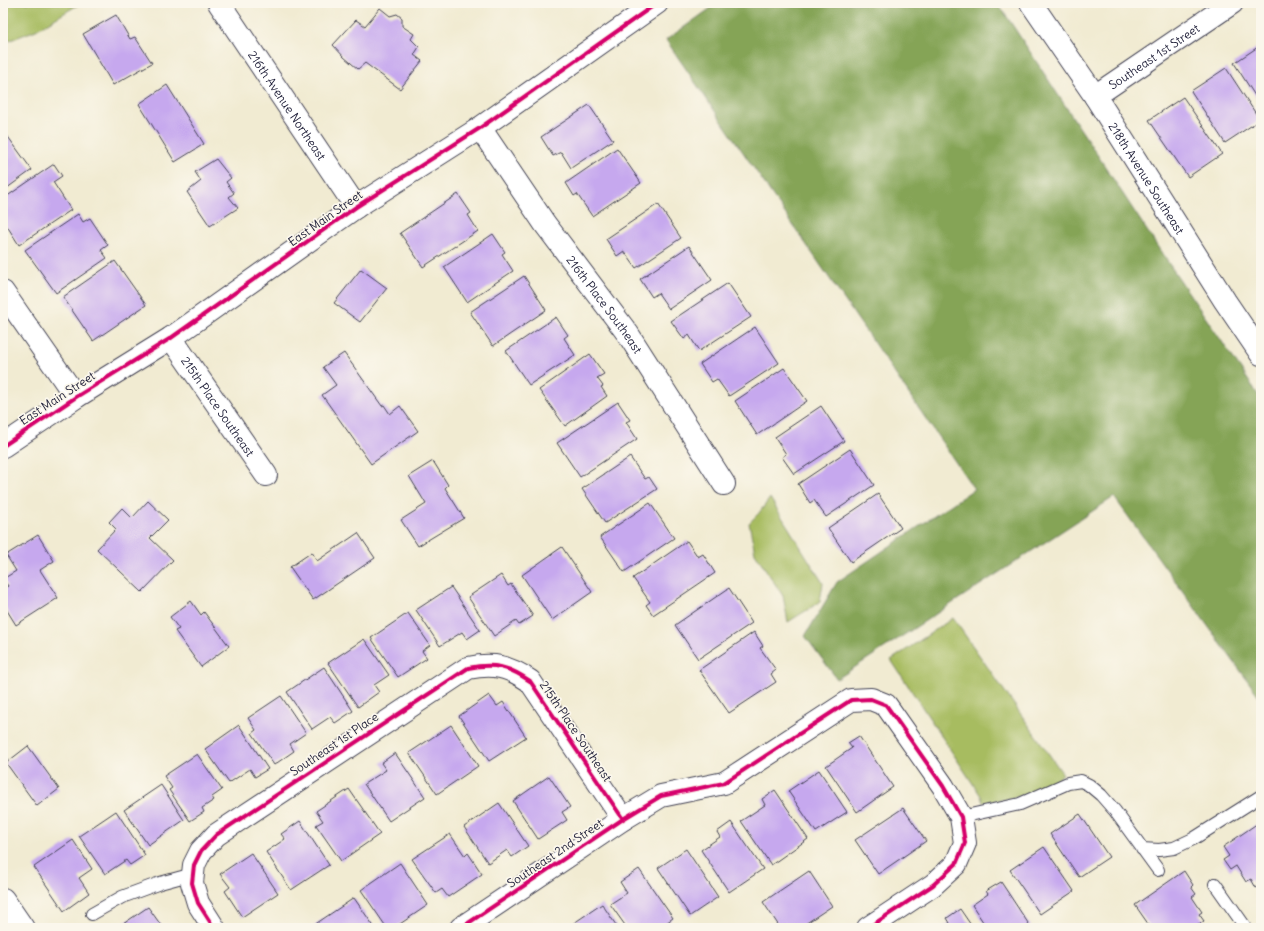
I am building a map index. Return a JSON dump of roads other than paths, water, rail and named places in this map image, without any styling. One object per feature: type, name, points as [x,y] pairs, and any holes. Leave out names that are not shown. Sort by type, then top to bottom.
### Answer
[{"type":"street","name":"216th Avenue Northeast","points":[[219,3],[356,208]]},
{"type":"street","name":"East Main Street","points":[[3,446],[76,397],[171,338],[356,208],[480,128],[657,3]]},
{"type":"street","name":"218th Avenue Southeast","points":[[1031,3],[1095,96],[1225,301],[1261,354]]},
{"type":"street","name":"Southeast 1st Street","points":[[1095,96],[1232,3]]},
{"type":"street","name":"216th Place Southeast","points":[[480,128],[545,224],[628,334],[724,484]]},
{"type":"street","points":[[3,292],[76,397]]},
{"type":"street","name":"215th Place Southeast","points":[[171,338],[266,474]]},
{"type":"street","name":"Southeast 1st Place","points":[[194,870],[201,851],[216,835],[468,668],[484,665],[501,667]]},
{"type":"street","name":"215th Place Southeast","points":[[501,667],[517,672],[530,681],[623,819]]},
{"type":"street","name":"Southeast 2nd Street","points":[[461,928],[623,819],[661,796],[724,783],[851,700],[871,699],[886,705],[943,786],[961,817]]},
{"type":"street","points":[[868,928],[933,885],[956,864],[965,843],[961,817]]},
{"type":"street","points":[[194,870],[192,883],[198,903],[214,928]]},
{"type":"street","points":[[3,899],[23,928]]},
{"type":"lane","points":[[961,817],[1020,804],[1068,783],[1081,781],[1089,785],[1101,795],[1115,811],[1158,870]]},
{"type":"lane","points":[[1142,849],[1159,850],[1174,848],[1193,839],[1261,796]]},
{"type":"lane","points":[[92,914],[122,897],[194,870]]},
{"type":"lane","points":[[1215,884],[1246,928]]}]
